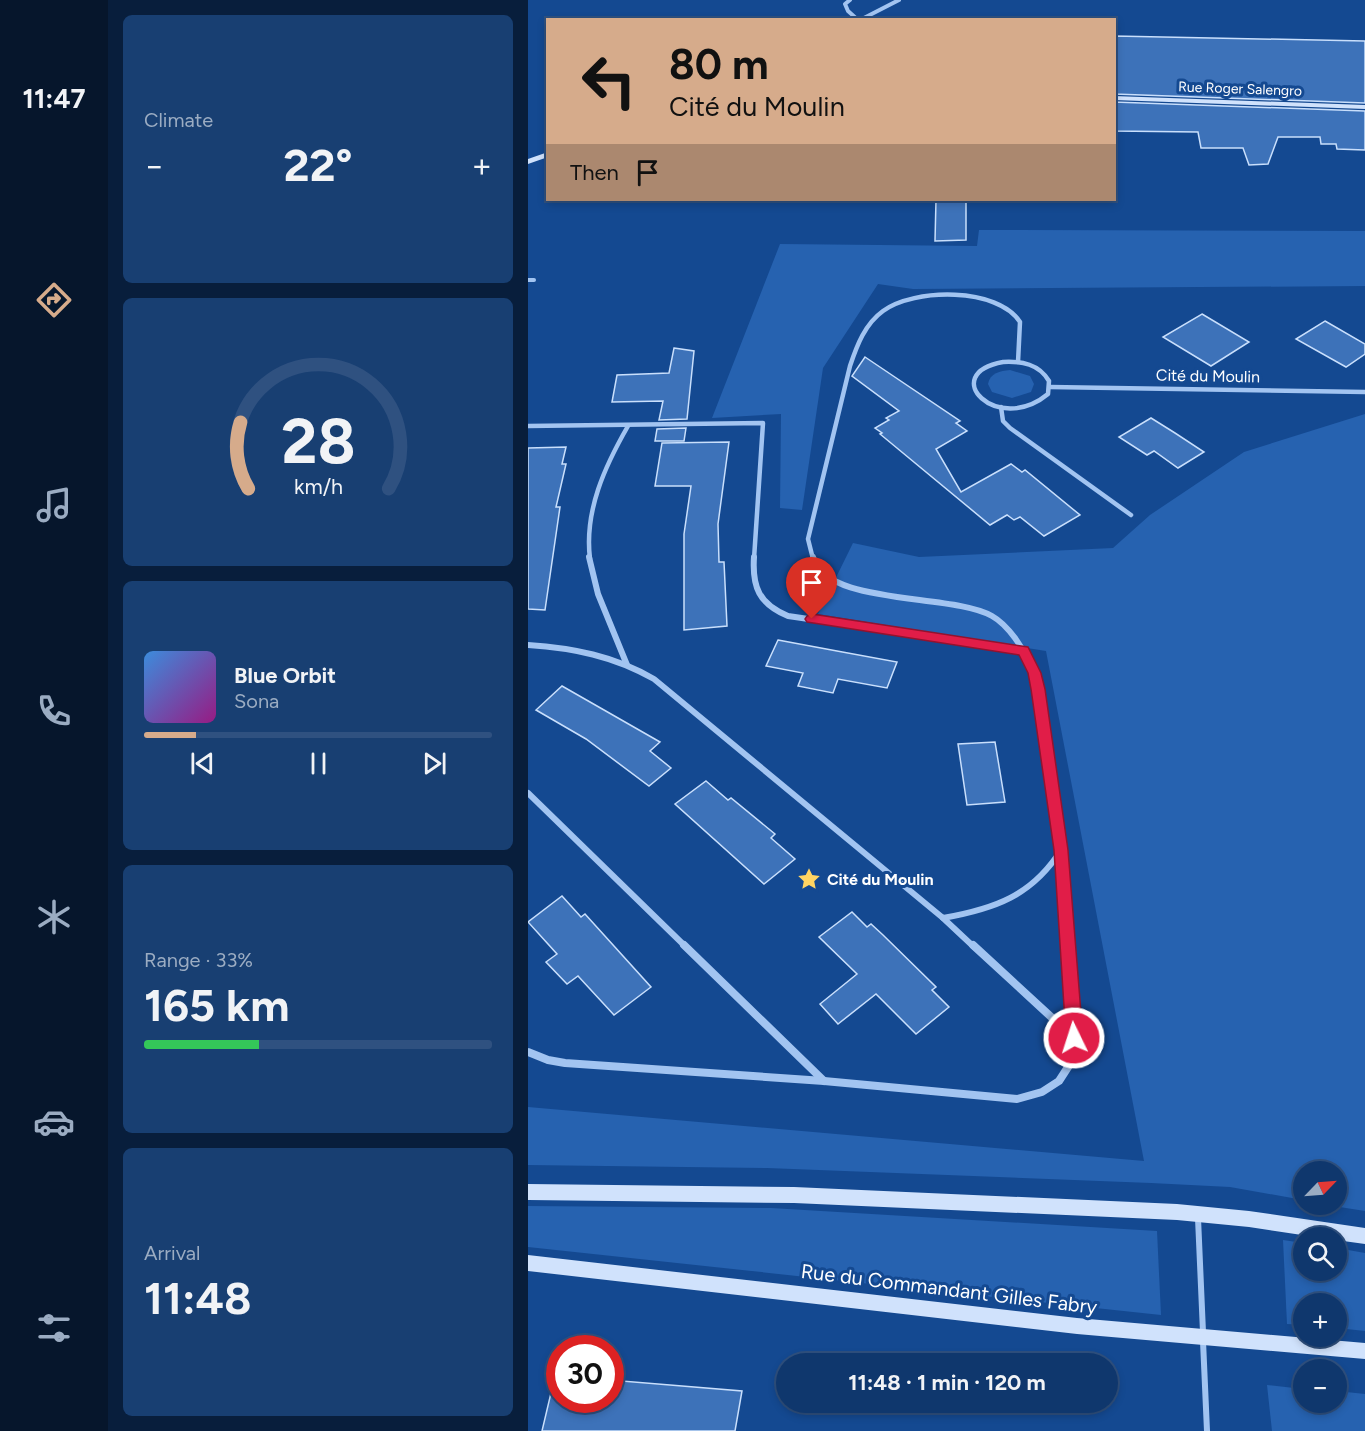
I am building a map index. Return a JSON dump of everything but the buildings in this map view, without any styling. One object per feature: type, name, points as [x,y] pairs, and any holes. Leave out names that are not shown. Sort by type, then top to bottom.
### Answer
[{"type":"street","points":[[846,0],[846,8],[857,18]]},
{"type":"street","points":[[863,18],[899,0]]},
{"type":"street","name":"Rue Roger Salengro","points":[[1116,98],[1365,106]]},
{"type":"street","points":[[528,162],[546,155]]},
{"type":"street","points":[[528,1052],[548,1060],[565,1063],[824,1081],[1017,1100],[1045,1091],[1066,1075],[1071,1066],[1074,1038],[1061,850],[1035,673],[1023,650],[1001,624],[981,611],[862,591],[834,583],[817,567],[807,548],[807,539],[856,348],[874,318],[893,306],[922,298],[946,296],[990,299],[1009,308],[1018,318],[1018,362]]},
{"type":"street","points":[[1018,362],[1041,371],[1047,376],[1050,387],[1043,399],[1031,406],[1017,408],[987,403],[978,395],[973,386],[979,372],[990,365],[1018,362]]},
{"type":"street","name":"Cité du Moulin","points":[[1050,387],[1365,392]]},
{"type":"street","points":[[1001,407],[1003,421],[1010,428],[1131,515]]},
{"type":"street","points":[[528,426],[764,423],[753,576],[760,596],[776,612],[1023,650]]},
{"type":"street","points":[[627,665],[599,598],[589,550],[590,520],[599,482],[608,458],[628,426]]},
{"type":"street","points":[[528,645],[592,653],[640,670],[669,689],[943,918],[1074,1038]]},
{"type":"street","points":[[528,793],[824,1081]]},
{"type":"street","points":[[943,918],[982,910],[1022,893],[1046,874],[1061,850]]},
{"type":"street","points":[[528,1192],[794,1195],[1198,1215],[1249,1219],[1365,1236]]},
{"type":"street","name":"Rue du Commandant Gilles Fabry","points":[[528,1263],[1203,1339],[1365,1352]]},
{"type":"lane","points":[[528,280],[534,280]]},
{"type":"lane","points":[[1198,1215],[1207,1431]]},
{"type":"shaded area","points":[[979,230],[1365,231],[1365,286],[913,289],[878,284],[823,368],[802,510],[780,508],[781,414],[712,418],[780,244],[977,246]]},
{"type":"shaded area","points":[[1010,370],[1030,376],[1034,384],[1031,392],[1012,398],[992,392],[988,384],[991,377],[999,372]]},
{"type":"shaded area","points":[[1365,414],[1365,1211],[1347,1208],[1347,1161],[1293,1161],[1293,1198],[1230,1187],[1151,1183],[767,1168],[528,1165],[528,1107],[1144,1161],[1046,651],[818,614],[853,543],[919,557],[1113,548],[1150,515],[1244,452]]},
{"type":"shaded area","points":[[528,1206],[771,1208],[1157,1231],[1161,1315],[528,1247]]},
{"type":"shaded area","points":[[1283,1240],[1293,1242],[1293,1281],[1347,1281],[1347,1250],[1365,1253],[1365,1331],[1347,1329],[1347,1293],[1293,1293],[1293,1324],[1287,1324]]},
{"type":"shaded area","points":[[1267,1385],[1293,1388],[1293,1413],[1347,1413],[1347,1392],[1365,1394],[1365,1431],[1272,1431]]},
{"type":"place","name":"Cité du Moulin","points":[[809,879]]},
{"type":"route","points":[[812,619],[1023,650],[1035,673],[1061,850],[1074,1038]]}]
